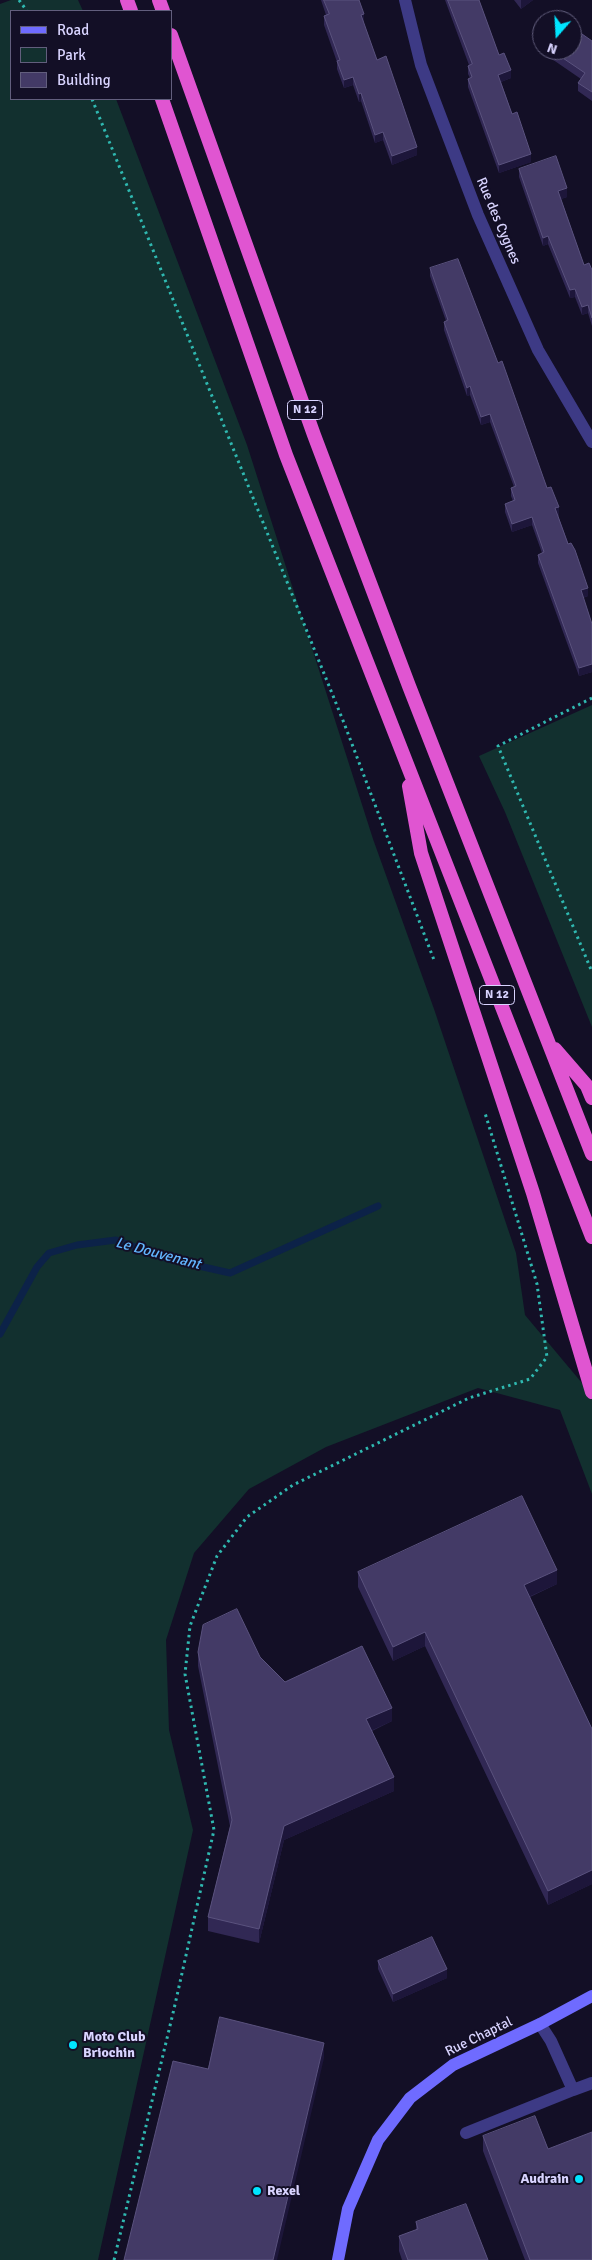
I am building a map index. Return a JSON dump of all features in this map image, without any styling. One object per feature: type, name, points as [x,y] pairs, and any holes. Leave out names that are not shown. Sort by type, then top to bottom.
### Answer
[{"type":"highway","name":"N 12","points":[[172,38],[317,445],[592,1154]]},
{"type":"highway","name":"N 12","points":[[162,100],[286,455],[592,1237]]},
{"type":"highway","points":[[403,753],[421,853],[530,1184],[592,1392]]},
{"type":"highway","name":"N 12","points":[[548,1041],[587,1086],[592,1098]]},
{"type":"main road","name":"Rue Chaptal","points":[[338,2260],[348,2209],[378,2140],[410,2098],[453,2065],[540,2024],[592,1996]]},
{"type":"street","name":"Rue des Cygnes","points":[[405,0],[421,65],[478,215],[538,350],[592,442]]},
{"type":"street","points":[[540,2024],[551,2041],[573,2090]]},
{"type":"street","points":[[466,2133],[592,2083]]},
{"type":"path","points":[[92,100],[344,723],[436,966]]},
{"type":"path","points":[[592,698],[498,746],[592,972]]},
{"type":"path","points":[[114,2260],[174,2010],[214,1830],[185,1674],[190,1626],[217,1556],[247,1517],[293,1485],[470,1398],[530,1379],[547,1357],[537,1284],[482,1106]]},
{"type":"green space","points":[[11,0],[78,0],[83,10],[10,10],[10,100],[116,100],[247,445],[373,839],[434,1009],[516,1253],[525,1315],[592,1395],[592,1494],[560,1410],[478,1388],[326,1447],[249,1489],[194,1553],[166,1640],[169,1730],[193,1830],[98,2260],[0,2260],[0,4]]},
{"type":"green space","points":[[592,705],[592,1027],[505,812],[479,756]]},
{"type":"building","points":[[324,0],[359,0],[364,14],[361,15],[377,60],[386,56],[417,147],[392,156],[383,132],[375,135],[361,93],[359,94],[353,77],[344,80],[337,61],[340,60],[324,16],[329,14]]},
{"type":"building","points":[[448,0],[479,0],[499,55],[504,53],[511,70],[498,75],[512,114],[517,112],[531,154],[499,165],[468,79],[472,77],[468,66],[472,64]]},
{"type":"building","points":[[582,34],[592,41],[592,92],[578,83],[585,73],[566,60],[582,60]]},
{"type":"building","points":[[556,156],[567,188],[558,191],[584,265],[589,263],[592,270],[592,318],[588,305],[582,307],[575,289],[570,290],[548,236],[543,238],[519,169]]},
{"type":"building","points":[[458,259],[498,363],[502,361],[547,488],[551,487],[559,507],[555,508],[568,544],[571,543],[575,550],[588,588],[581,590],[592,624],[592,664],[579,668],[538,555],[544,552],[532,517],[512,524],[505,504],[515,500],[511,488],[516,486],[490,414],[481,417],[470,386],[467,388],[444,322],[448,320],[430,268]]},
{"type":"building","points":[[522,1496],[557,1570],[524,1585],[592,1729],[592,1870],[548,1891],[425,1632],[393,1647],[358,1572]]},
{"type":"building","points":[[237,1609],[260,1657],[285,1682],[362,1646],[392,1708],[366,1719],[394,1777],[284,1826],[259,1929],[208,1917],[232,1820],[198,1652],[203,1625]]},
{"type":"building","points":[[432,1937],[447,1969],[393,1994],[378,1961]]},
{"type":"building","points":[[220,2017],[324,2043],[273,2260],[124,2260],[173,2061],[208,2069]]},
{"type":"building","points":[[535,2116],[548,2149],[592,2132],[592,2260],[530,2260],[483,2136]]},
{"type":"building","points":[[466,2204],[488,2260],[408,2260],[399,2236],[418,2229],[416,2222]]},
{"type":"waterway","name":"Le Douvenant","points":[[0,1334],[37,1267],[49,1253],[77,1245],[116,1240],[168,1259],[230,1273],[378,1206]]},
{"type":"place","name":"Moto Club Briochin","points":[[73,2045]]},
{"type":"place","name":"Audrain","points":[[579,2179]]},
{"type":"place","name":"Rexel","points":[[257,2191]]}]
